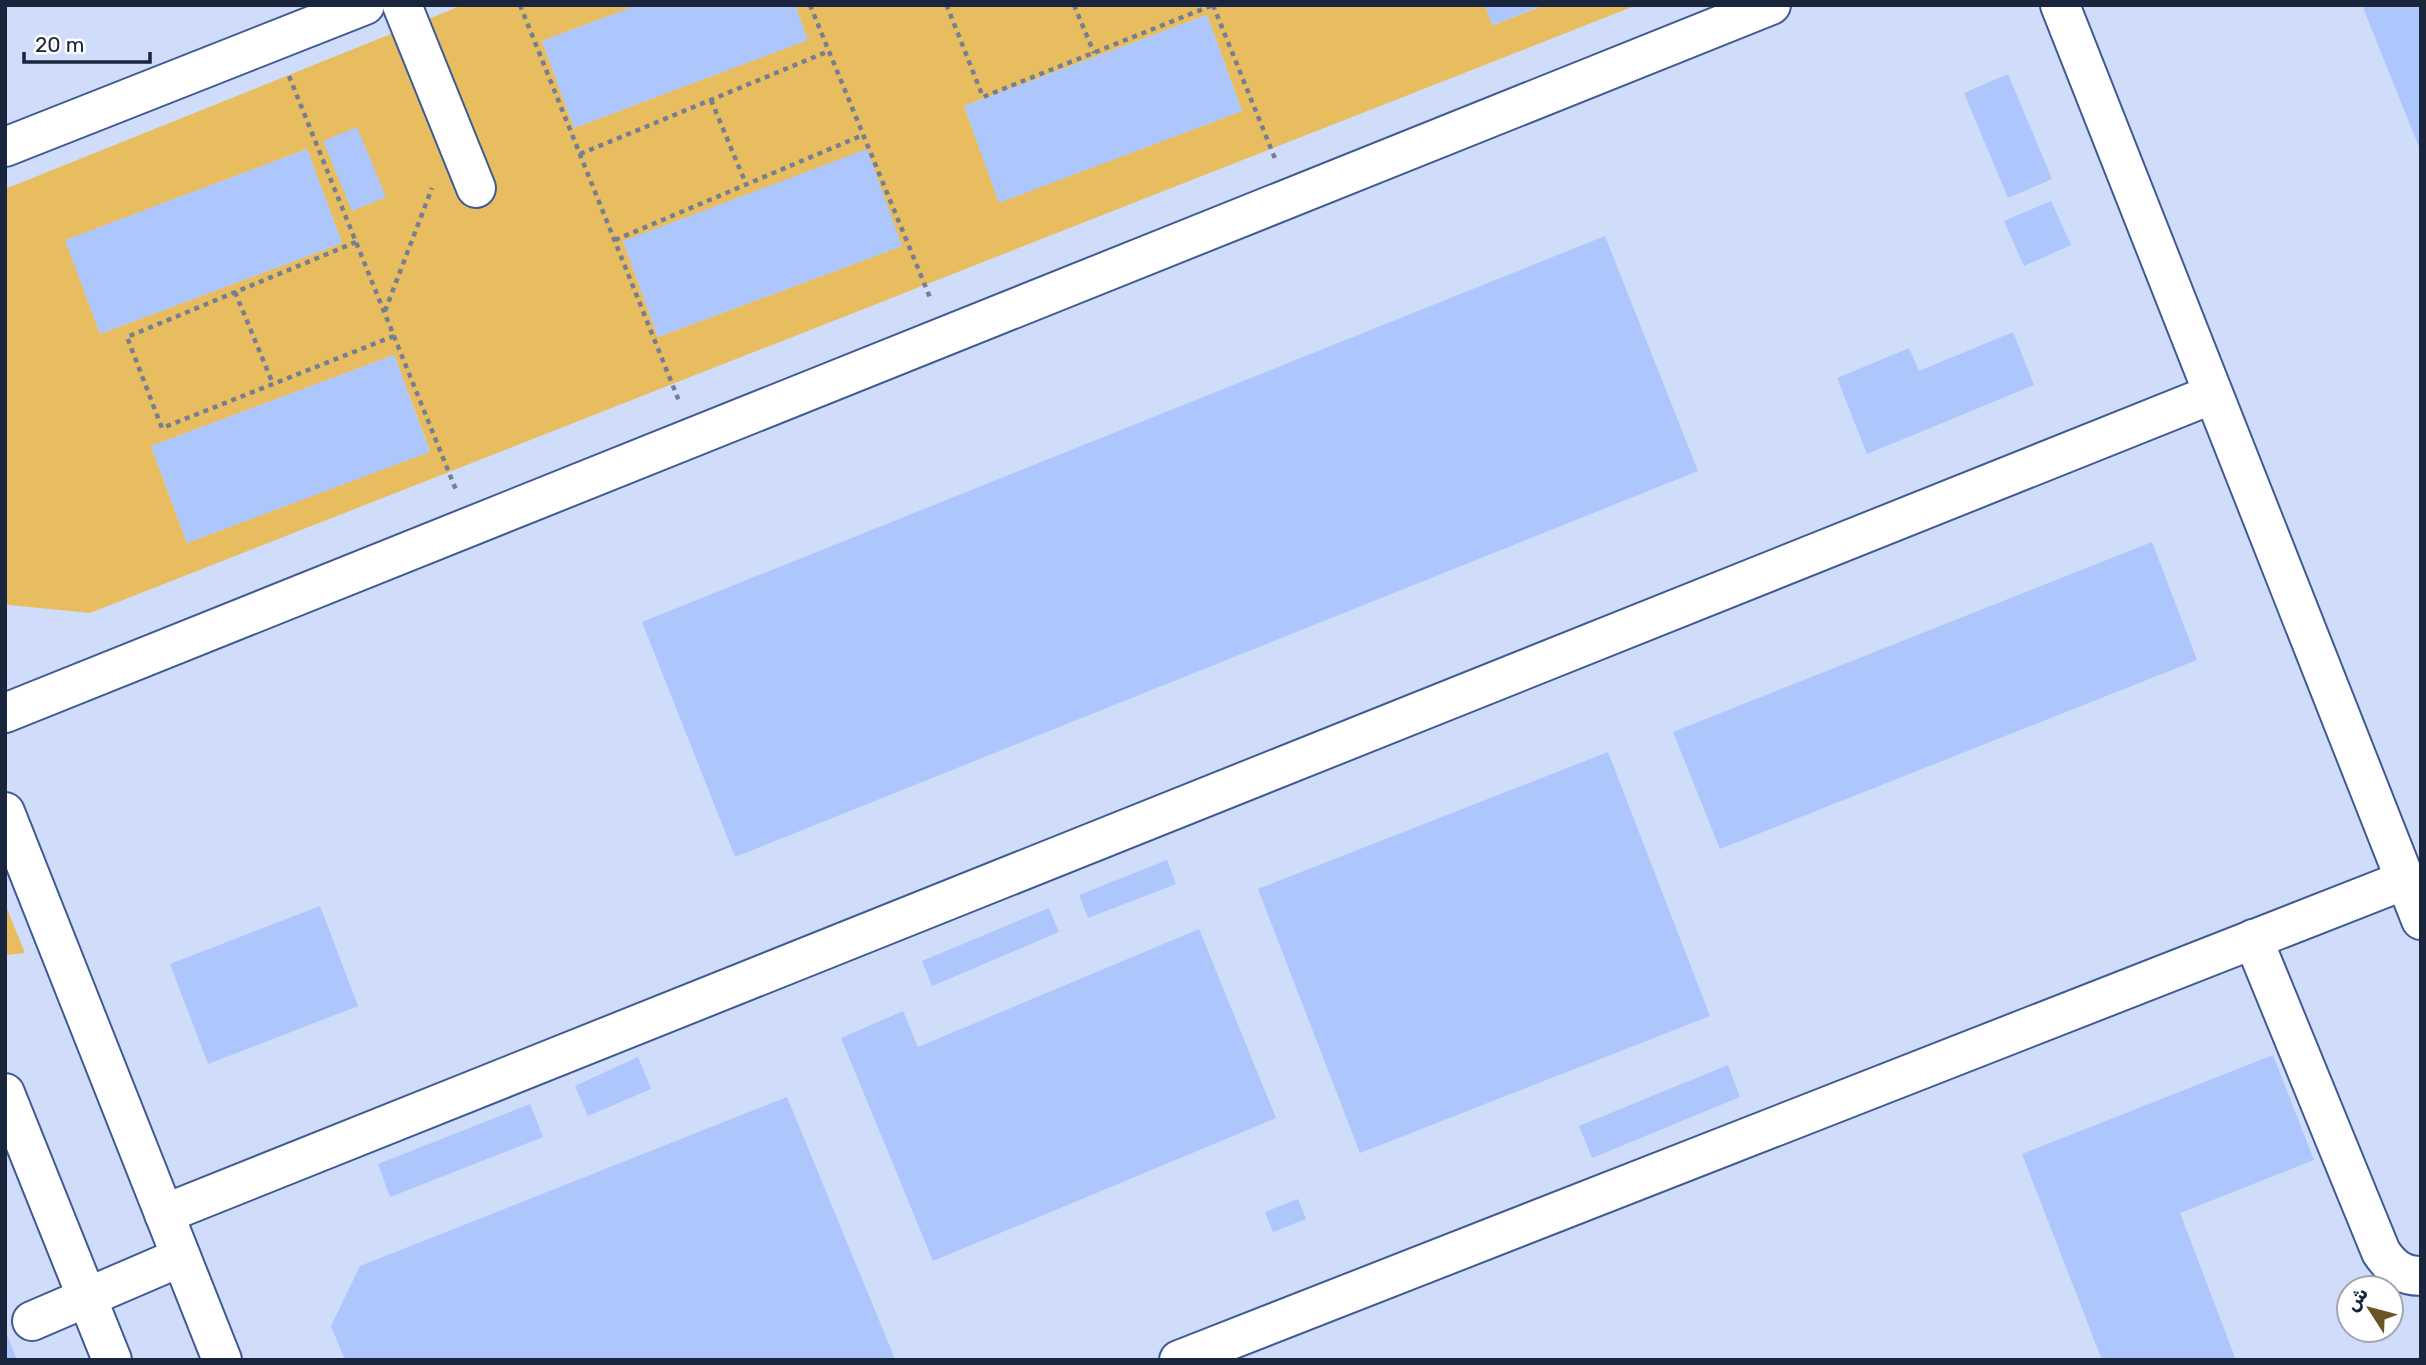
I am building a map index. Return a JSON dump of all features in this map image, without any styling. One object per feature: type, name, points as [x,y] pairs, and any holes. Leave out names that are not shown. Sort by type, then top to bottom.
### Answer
[{"type":"lane","points":[[5,147],[365,5]]},
{"type":"lane","points":[[402,5],[476,188]]},
{"type":"lane","points":[[5,713],[1771,5]]},
{"type":"lane","points":[[2060,5],[2421,920]]},
{"type":"lane","points":[[164,1214],[2213,394]]},
{"type":"lane","points":[[5,812],[222,1360]]},
{"type":"lane","points":[[1179,1360],[2405,880]]},
{"type":"lane","points":[[2253,939],[2381,1252],[2399,1272],[2421,1276]]},
{"type":"lane","points":[[5,1093],[112,1360]]},
{"type":"lane","points":[[32,1321],[181,1257]]},
{"type":"path","points":[[520,5],[694,437]]},
{"type":"path","points":[[810,5],[946,337]]},
{"type":"path","points":[[948,5],[983,97],[1213,5],[1291,198]]},
{"type":"path","points":[[1074,5],[1094,53]]},
{"type":"path","points":[[274,41],[471,527]]},
{"type":"path","points":[[580,154],[829,51]]},
{"type":"path","points":[[711,100],[746,184]]},
{"type":"path","points":[[384,312],[453,131]]},
{"type":"path","points":[[615,240],[863,135]]},
{"type":"path","points":[[356,242],[127,337],[162,428],[394,336]]},
{"type":"path","points":[[235,292],[273,384]]},
{"type":"shaded area","points":[[5,5],[2421,5],[2421,1360],[5,1360]]},
{"type":"shaded area","points":[[463,5],[638,5],[542,41],[574,128],[807,40],[795,5],[1485,5],[1493,25],[1545,5],[1637,5],[90,613],[9,605],[5,602],[5,189]],"holes":[[[1207,15],[1242,111],[999,202],[964,106]],[[307,149],[342,243],[100,334],[66,240]],[[623,241],[902,246],[658,337]],[[394,355],[430,451],[187,543],[151,446]]]},
{"type":"shaded area","points":[[5,904],[25,953],[7,955]]},
{"type":"building","points":[[638,5],[795,5],[808,40],[574,128],[542,41]]},
{"type":"building","points":[[1485,5],[1544,5],[1492,25]]},
{"type":"building","points":[[2362,5],[2421,5],[2421,152]]},
{"type":"building","points":[[1207,15],[1242,111],[999,203],[964,106]]},
{"type":"building","points":[[2008,74],[2052,179],[2008,198],[1964,93]]},
{"type":"building","points":[[357,127],[386,197],[352,211],[323,141]]},
{"type":"building","points":[[307,149],[342,243],[100,334],[65,240]]},
{"type":"building","points":[[867,149],[902,246],[658,337],[623,241]]},
{"type":"building","points":[[2051,201],[2071,245],[2024,266],[2004,221]]},
{"type":"building","points":[[1605,236],[1698,471],[735,857],[642,622]]},
{"type":"building","points":[[2013,332],[2034,385],[1867,454],[1837,378],[1909,348],[1919,371]]},
{"type":"building","points":[[394,355],[430,452],[187,543],[151,446]]},
{"type":"building","points":[[2152,542],[2197,660],[1720,849],[1673,732]]},
{"type":"building","points":[[1608,752],[1710,1016],[1360,1153],[1258,889]]},
{"type":"building","points":[[1167,860],[1176,884],[1088,918],[1079,895]]},
{"type":"building","points":[[320,906],[358,1006],[208,1064],[170,964]]},
{"type":"building","points":[[1049,908],[1059,932],[932,986],[922,961]]},
{"type":"building","points":[[1199,929],[1276,1118],[933,1261],[841,1038],[903,1011],[918,1047]]},
{"type":"building","points":[[2273,1055],[2314,1160],[2180,1213],[2236,1360],[2102,1360],[2022,1154]]},
{"type":"building","points":[[638,1057],[651,1089],[588,1116],[575,1086]]},
{"type":"building","points":[[1728,1065],[1740,1097],[1592,1158],[1579,1126]]},
{"type":"building","points":[[787,1097],[895,1359],[345,1360],[331,1326],[360,1266]]},
{"type":"building","points":[[530,1104],[543,1137],[390,1197],[378,1164]]},
{"type":"building","points":[[1298,1199],[1306,1219],[1273,1232],[1265,1212]]},
{"type":"building","points":[[5,1329],[17,1360],[5,1360]]}]
